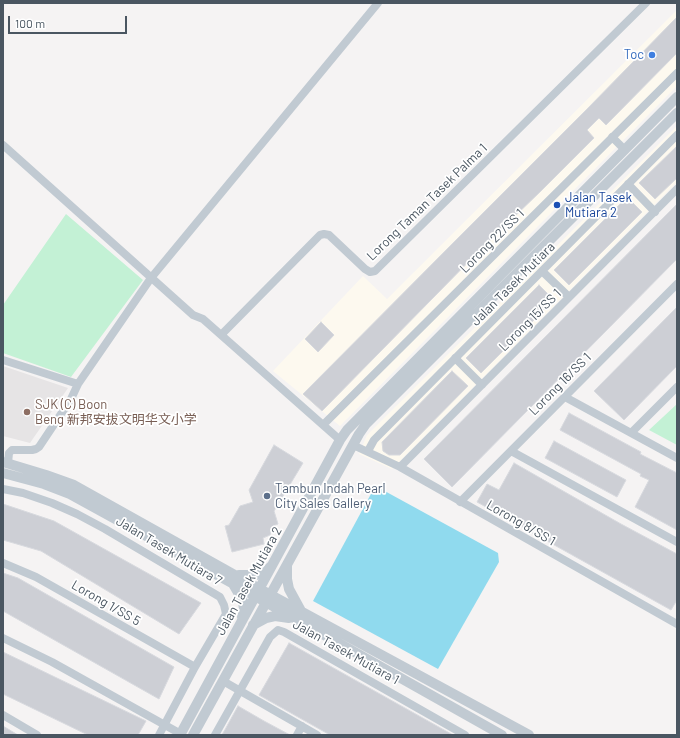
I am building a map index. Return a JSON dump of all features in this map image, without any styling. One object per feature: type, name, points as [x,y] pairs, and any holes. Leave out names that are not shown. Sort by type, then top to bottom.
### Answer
[{"type":"street","points":[[6,463],[9,453],[12,450],[32,450],[39,447],[71,399],[78,384],[151,278],[378,3]]},
{"type":"street","name":"Lorong Taman Tasek Palma 1","points":[[221,335],[320,235],[329,235],[365,269],[370,272],[375,271],[646,3]]},
{"type":"street","name":"Lorong 22/SS 1","points":[[323,425],[677,73]]},
{"type":"street","name":"Jalan Tasek Mutiara 2","points":[[180,734],[340,440],[347,430],[677,97]]},
{"type":"street","name":"Jalan Tasek Mutiara 2","points":[[193,735],[287,563],[366,424],[677,113]]},
{"type":"street","name":"Jalan Tasek Mutiara","points":[[368,451],[374,440],[677,135]]},
{"type":"street","points":[[612,138],[625,150]]},
{"type":"street","points":[[3,145],[193,315],[204,319],[340,440]]},
{"type":"street","points":[[628,184],[655,212]]},
{"type":"street","name":"Lorong 15/SS 1","points":[[400,467],[677,189]]},
{"type":"street","points":[[542,271],[569,297]]},
{"type":"street","name":"Lorong 16/SS 1","points":[[460,502],[677,284]]},
{"type":"street","points":[[455,358],[482,385]]},
{"type":"street","points":[[3,360],[78,384]]},
{"type":"street","points":[[631,433],[677,387]]},
{"type":"street","points":[[565,397],[677,458]]},
{"type":"street","name":"Lorong 8/SS 1","points":[[353,445],[400,467],[677,624]]},
{"type":"street","points":[[511,451],[677,542]]},
{"type":"street","name":"Jalan Tasek Mutiara 7","points":[[6,463],[74,485],[268,598]]},
{"type":"street","name":"Jalan Tasek Mutiara 7","points":[[3,473],[44,484],[70,494],[234,579]]},
{"type":"street","name":"Jalan Tasek Mutiara 7","points":[[3,489],[23,493],[52,502],[77,514],[220,597],[226,614],[195,667],[159,735]]},
{"type":"street","points":[[240,625],[244,610],[243,601],[234,579],[256,576],[266,572],[276,559]]},
{"type":"street","name":"Lorong 1/SS 5","points":[[3,563],[36,577],[195,667]]},
{"type":"street","points":[[253,625],[266,618],[275,616],[299,616],[289,589],[287,579],[287,563]]},
{"type":"street","name":"Jalan Tasek Mutiara 1","points":[[268,598],[502,735]]},
{"type":"street","name":"Jalan Tasek Mutiara 1","points":[[299,616],[529,735]]},
{"type":"street","name":"Jalan Tasek Mutiara 1","points":[[215,735],[270,636],[278,630],[465,735]]},
{"type":"street","points":[[3,638],[52,662],[180,734]]},
{"type":"street","points":[[223,681],[317,735]]},
{"type":"street","points":[[3,715],[37,735]]},
{"type":"street","points":[[297,735],[302,726]]},
{"type":"shaded area","points":[[677,10],[677,86],[340,426],[273,371],[363,276],[387,299]]},
{"type":"shaded area","points":[[677,126],[677,182],[392,469],[359,454],[367,435]]},
{"type":"shaded area","name":"SJK (C) Boon Beng 新邦安拔文明华文小学","points":[[3,366],[68,388],[30,443],[3,436]]},
{"type":"green space","points":[[66,214],[143,280],[71,377],[3,353],[3,305]]},
{"type":"green space","points":[[677,404],[677,445],[649,430]]},
{"type":"water","points":[[381,489],[498,553],[499,562],[438,669],[313,601],[372,492]]},
{"type":"building","points":[[677,17],[677,53],[606,125],[599,118],[587,130],[594,138],[485,245],[322,411],[303,394],[588,108]]},
{"type":"building","points":[[677,146],[677,178],[655,199],[639,183]]},
{"type":"building","points":[[627,197],[642,212],[569,285],[554,270]]},
{"type":"building","points":[[677,204],[677,259],[452,487],[424,459]]},
{"type":"building","points":[[539,285],[554,300],[481,373],[466,358]]},
{"type":"building","points":[[677,307],[677,366],[624,420],[594,391]]},
{"type":"building","points":[[321,322],[334,335],[318,352],[305,339]]},
{"type":"building","points":[[452,371],[468,386],[400,455],[389,455],[383,451],[382,442]]},
{"type":"building","points":[[569,413],[641,452],[640,454],[677,473],[677,530],[635,507],[649,480],[640,476],[641,474],[560,430]]},
{"type":"building","points":[[554,441],[626,480],[617,497],[545,458]]},
{"type":"building","name":"Tambun Indah Pearl City Sales Gallery","points":[[274,445],[303,463],[274,511],[278,524],[273,526],[270,535],[263,538],[264,544],[232,552],[225,526],[229,525],[240,506],[253,502],[249,490]]},
{"type":"building","points":[[514,463],[677,554],[677,600],[671,610],[477,502],[487,484],[499,490]]},
{"type":"building","points":[[3,504],[54,521],[201,603],[179,634],[41,551],[3,540]]},
{"type":"building","points":[[3,573],[18,578],[174,667],[159,699],[3,611]]},
{"type":"building","points":[[289,643],[453,735],[330,735],[259,695]]},
{"type":"building","points":[[3,652],[146,721],[138,735],[88,735],[3,694]]},
{"type":"building","points":[[238,706],[264,721],[290,735],[222,735]]},
{"type":"building","points":[[3,726],[18,735],[3,735]]},
{"type":"place","name":"Toc","points":[[652,55]]},
{"type":"place","name":"Jalan Tasek Mutiara 2","points":[[557,205]]},
{"type":"place","name":"SJK (C) Boon Beng 新邦安拔文明华文小学","points":[[27,412]]},
{"type":"place","name":"Tambun Indah Pearl City Sales Gallery","points":[[267,496]]}]
